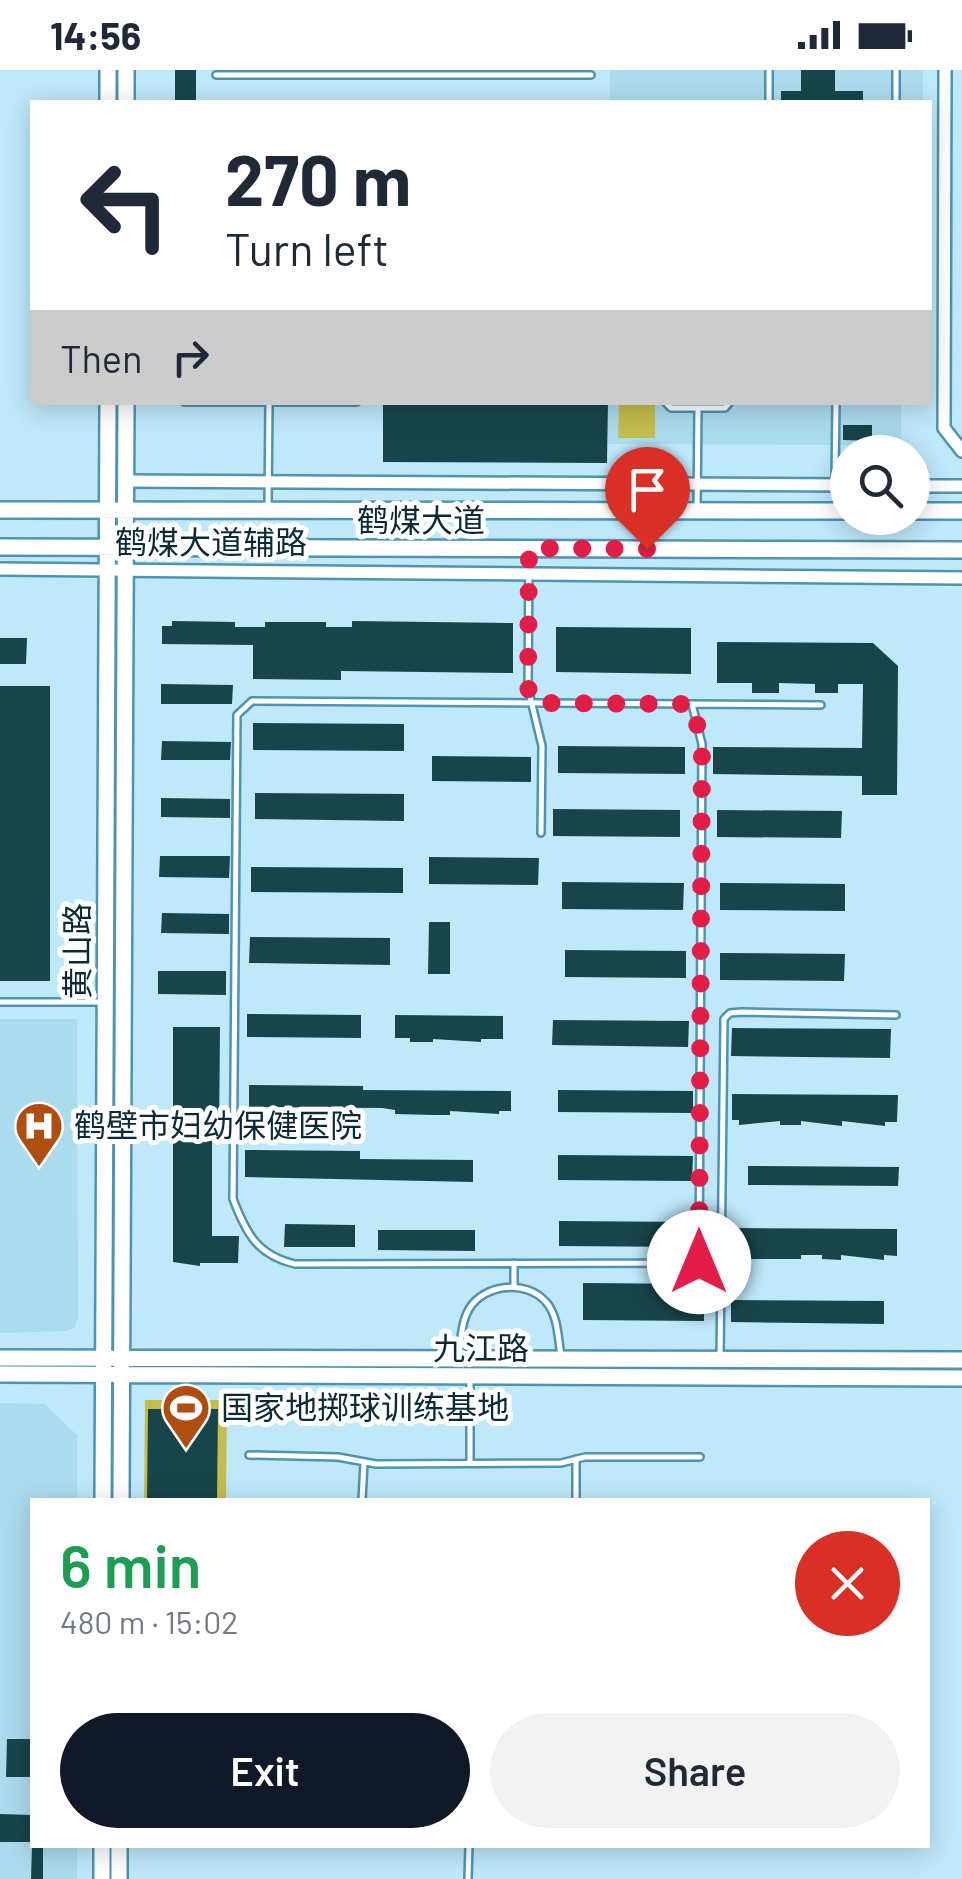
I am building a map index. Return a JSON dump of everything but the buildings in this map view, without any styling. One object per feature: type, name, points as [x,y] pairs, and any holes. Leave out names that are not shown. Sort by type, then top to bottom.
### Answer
[{"type":"street","points":[[108,70],[108,100]]},
{"type":"street","points":[[126,70],[126,100]]},
{"type":"street","points":[[945,70],[944,428],[962,451]]},
{"type":"street","name":"黄山路","points":[[108,405],[116,510],[125,547],[116,570],[106,1002],[112,1366],[120,1498]]},
{"type":"street","name":"黄山路","points":[[103,1498],[112,1366],[116,570],[108,547],[125,481],[126,405]]},
{"type":"street","points":[[125,481],[830,485]]},
{"type":"street","points":[[930,486],[962,486]]},
{"type":"street","name":"鹤煤大道","points":[[0,510],[830,510]]},
{"type":"street","points":[[930,511],[962,511]]},
{"type":"street","name":"鹤煤大道","points":[[0,547],[962,550]]},
{"type":"street","name":"鹤煤大道辅路","points":[[0,569],[962,578]]},
{"type":"street","name":"九江路","points":[[0,1358],[112,1366],[470,1376],[962,1378]]},
{"type":"street","name":"九江路","points":[[0,1374],[112,1366],[459,1359],[962,1360]]},
{"type":"street","points":[[102,1848],[102,1879]]},
{"type":"street","points":[[119,1848],[119,1879]]},
{"type":"lane","points":[[769,70],[769,100]]},
{"type":"lane","points":[[896,70],[896,100]]},
{"type":"lane","points":[[216,75],[591,76]]},
{"type":"lane","points":[[268,510],[269,405]]},
{"type":"lane","points":[[668,405],[728,405]]},
{"type":"lane","points":[[836,405],[838,435]]},
{"type":"lane","points":[[697,510],[698,408]]},
{"type":"lane","points":[[529,548],[528,688],[542,746],[541,832]]},
{"type":"lane","points":[[692,704],[702,744],[699,1262],[294,1264],[263,1252],[247,1235],[233,1199],[237,715],[252,700],[821,705]]},
{"type":"lane","points":[[0,1002],[106,1002]]},
{"type":"lane","points":[[720,1360],[724,1019],[742,1012],[896,1015]]},
{"type":"lane","points":[[514,1263],[514,1287]]},
{"type":"lane","points":[[459,1359],[468,1310],[479,1296],[514,1287],[531,1290],[548,1303],[562,1359]]},
{"type":"lane","points":[[470,1376],[470,1464]]},
{"type":"lane","points":[[249,1455],[338,1457],[364,1463],[470,1464],[700,1458]]},
{"type":"lane","points":[[576,1459],[576,1498]]},
{"type":"lane","points":[[362,1498],[364,1463]]},
{"type":"lane","points":[[468,1879],[469,1848]]},
{"type":"shaded area","points":[[610,70],[923,70],[923,100],[610,100]]},
{"type":"shaded area","points":[[608,405],[901,405],[901,435],[830,435],[830,445],[608,444]]},
{"type":"shaded area","points":[[619,405],[655,405],[655,438],[618,438]]},
{"type":"shaded area","name":"鹤壁市妇幼保健医院","points":[[0,1019],[77,1019],[78,1317],[74,1328],[66,1331],[0,1333]]},
{"type":"shaded area","name":"国家地掷球训练基地","points":[[145,1400],[227,1400],[226,1498],[144,1498]]},
{"type":"shaded area","points":[[0,1403],[45,1404],[77,1435],[77,1498],[30,1498],[30,1848],[77,1848],[77,1879],[0,1879]]},
{"type":"place","name":"鹤壁市妇幼保健医院","points":[[39,1168]]},
{"type":"place","name":"国家地掷球训练基地","points":[[186,1450]]},
{"type":"route","points":[[647,549],[529,548],[528,688],[534,703],[692,704],[702,744],[699,1262]]}]
